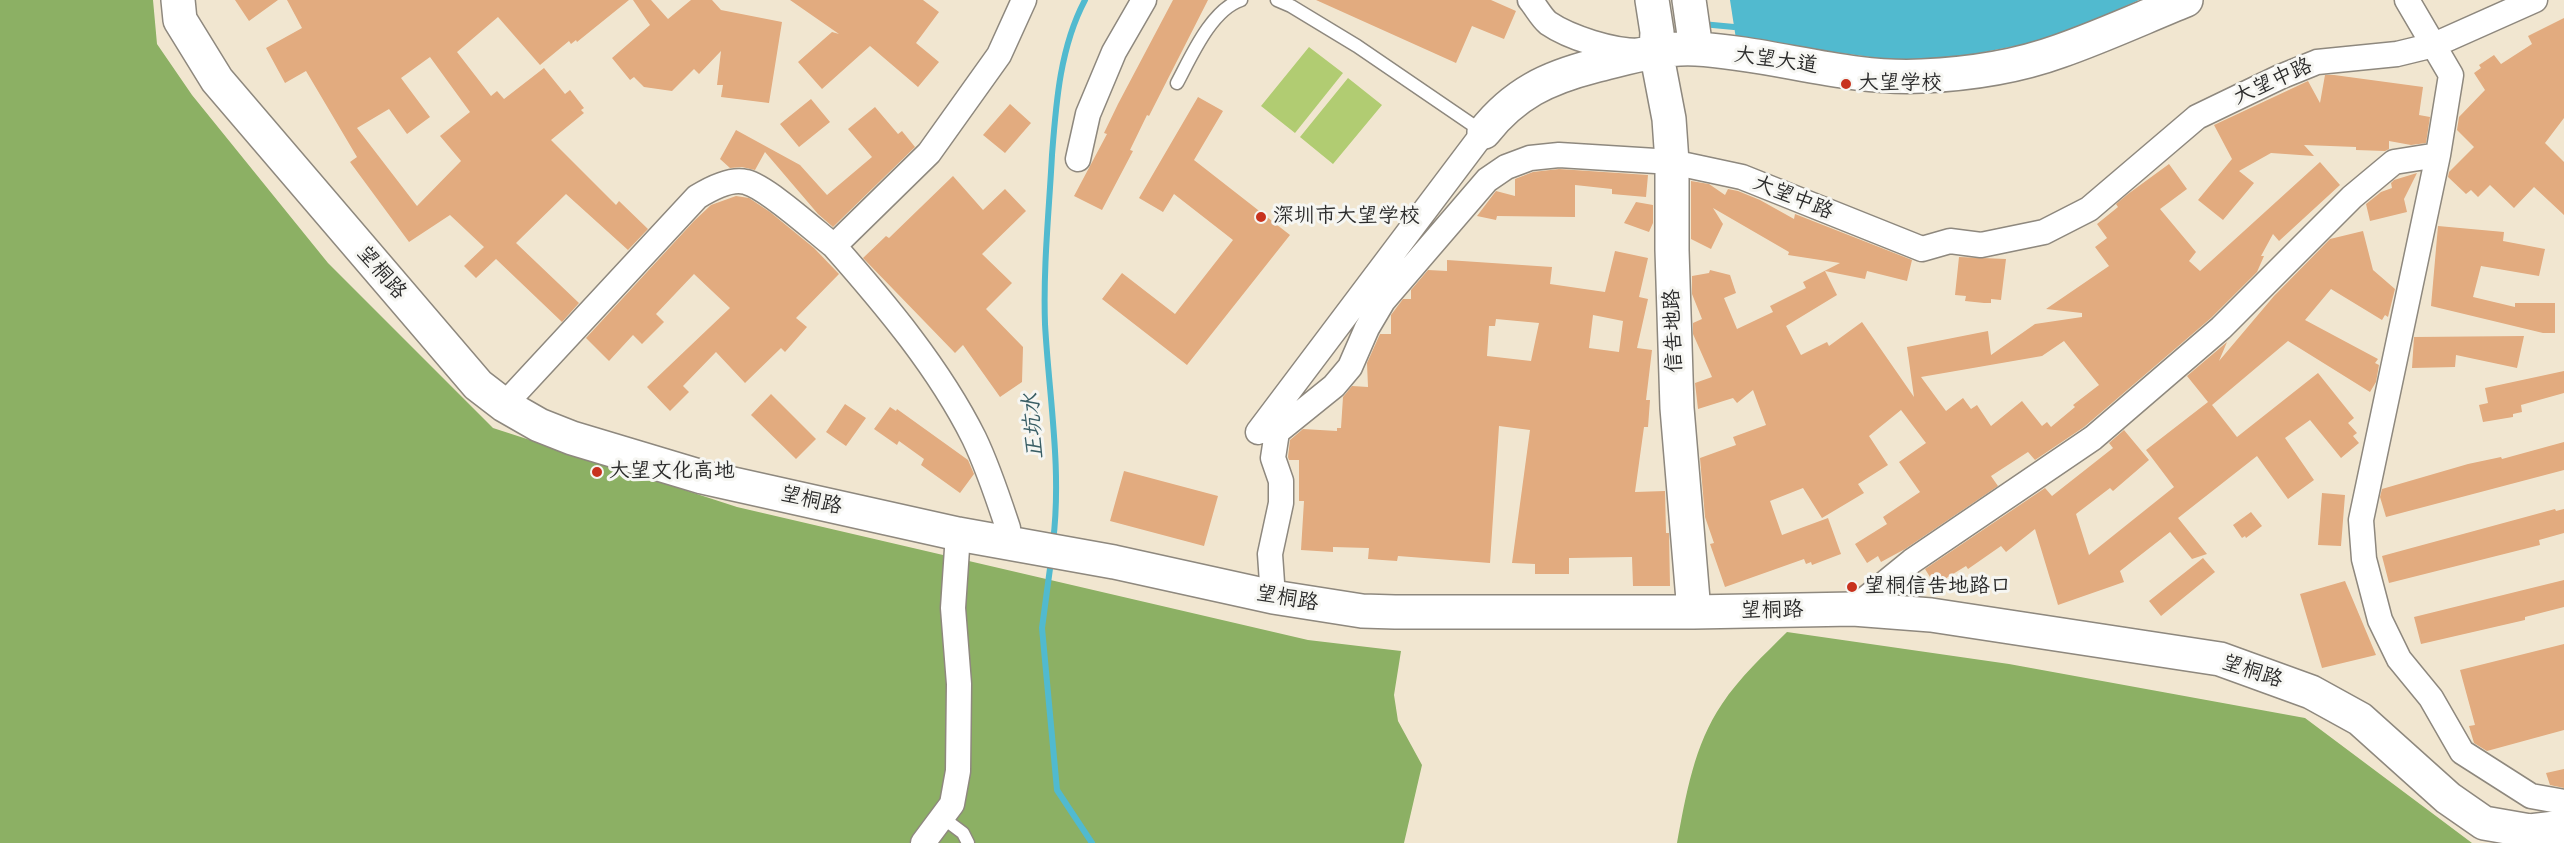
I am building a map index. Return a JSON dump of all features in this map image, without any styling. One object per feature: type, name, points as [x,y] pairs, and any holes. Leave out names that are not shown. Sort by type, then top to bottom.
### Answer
[{"type":"main road","name":"望桐路","points":[[178,0],[180,20],[217,80],[265,139],[478,385],[504,405],[539,425],[572,438],[702,477],[958,534],[1273,597],[1362,611],[1472,614],[1853,609],[1931,615],[2220,659],[2311,692],[2360,719],[2448,798],[2484,823],[2530,831],[2564,826]]},
{"type":"main road","name":"信告地路","points":[[1652,0],[1669,118],[1677,397],[1694,612]]},
{"type":"main road","points":[[1689,0],[1695,40]]},
{"type":"main road","name":"大望大道","points":[[1484,132],[1500,111],[1530,88],[1657,42],[1695,40],[1870,75],[1919,76],[1969,72],[2016,64],[2059,51],[2186,0]]},
{"type":"street","points":[[834,246],[929,153],[999,55],[1024,0]]},
{"type":"street","points":[[1078,159],[1089,114],[1114,52],[1144,0]]},
{"type":"street","points":[[1530,0],[1546,21],[1564,32],[1621,51],[1657,42]]},
{"type":"street","points":[[2407,0],[2451,75],[2438,155],[2361,520],[2364,559],[2380,620],[2399,659],[2431,698],[2462,752],[2530,796],[2564,802]]},
{"type":"street","name":"大望中路","points":[[1273,597],[1270,554],[1281,502],[1281,481],[1273,458],[1277,432],[1334,386],[1344,374],[1383,301],[1487,180],[1506,167],[1530,158],[1559,155],[1672,162],[1742,177],[1922,249],[1950,241],[1981,245],[2004,242],[2044,232],[2089,209],[2197,117],[2280,77],[2317,62],[2397,54],[2434,45],[2535,0]]},
{"type":"street","points":[[1258,432],[1484,132]]},
{"type":"street","points":[[1853,609],[1912,561],[2093,438],[2221,328],[2352,197],[2394,162],[2438,155]]},
{"type":"street","points":[[504,405],[698,197],[715,186],[746,182],[774,198],[834,246],[881,300],[936,375],[974,438],[1015,544]]},
{"type":"street","points":[[923,843],[952,804],[958,771],[959,684],[953,608],[958,534]]},
{"type":"lane","points":[[1177,83],[1204,34],[1227,8],[1241,0]]},
{"type":"lane","points":[[1277,0],[1357,46],[1484,132]]},
{"type":"lane","points":[[942,818],[963,833],[968,843]]},
{"type":"green space","points":[[0,0],[153,0],[157,44],[192,95],[328,263],[493,428],[737,507],[1308,640],[1401,651],[1394,695],[1398,721],[1422,765],[1404,843],[0,843]]},
{"type":"green space","points":[[1309,47],[1343,73],[1295,133],[1261,106]]},
{"type":"green space","points":[[1348,78],[1382,105],[1333,164],[1300,137]]},
{"type":"green space","points":[[1787,632],[2009,664],[2305,718],[2472,843],[1677,843],[1692,771],[1712,720],[1736,685]]},
{"type":"water","points":[[1730,0],[2139,0],[2056,38],[1923,64],[1736,39]]},
{"type":"building","points":[[235,0],[278,0],[249,21]]},
{"type":"building","points":[[287,0],[629,0],[577,42],[576,40],[571,44],[569,41],[540,65],[498,17],[457,52],[491,96],[497,91],[504,99],[544,68],[565,94],[570,90],[584,108],[581,110],[584,113],[551,140],[616,205],[619,201],[648,229],[628,250],[566,194],[516,243],[579,303],[562,322],[496,259],[476,278],[464,266],[484,247],[450,215],[409,242],[350,162],[357,157],[306,71],[285,83],[266,48],[302,28]],"holes":[[[430,57],[470,112],[440,136],[461,161],[417,206],[357,128],[389,109],[407,134],[430,117],[401,78]]]},
{"type":"building","points":[[633,0],[651,0],[668,19],[691,0],[712,0],[721,10],[782,22],[769,103],[721,97],[723,85],[717,85],[721,51],[699,74],[694,69],[672,91],[644,87],[634,77],[630,80],[612,58],[650,25]]},
{"type":"building","points":[[790,0],[923,0],[939,12],[916,43],[939,62],[918,87],[870,46],[822,89],[798,62],[832,32],[839,34]]},
{"type":"building","points":[[1173,0],[1208,0],[1149,116],[1147,115],[1130,150],[1133,151],[1102,210],[1074,196],[1107,134],[1104,133],[1118,104]]},
{"type":"building","points":[[1316,0],[1491,0],[1516,11],[1504,39],[1472,26],[1456,63]]},
{"type":"building","points":[[2564,18],[2564,118],[2545,143],[2564,162],[2564,215],[2534,187],[2514,208],[2490,185],[2478,197],[2471,190],[2466,194],[2448,177],[2449,172],[2474,147],[2457,130],[2459,117],[2485,90],[2474,73],[2481,68],[2479,65],[2494,55],[2501,64],[2532,44],[2528,36]]},
{"type":"building","points":[[2325,75],[2423,87],[2419,115],[2430,117],[2426,143],[2411,145],[2389,141],[2389,149],[2385,151],[2356,150],[2356,147],[2304,145],[2314,156],[2271,153],[2239,171],[2254,183],[2223,220],[2198,200],[2232,159],[2214,125],[2308,81],[2320,103]]},
{"type":"building","points":[[1198,97],[1223,111],[1194,160],[1290,235],[1187,365],[1102,299],[1122,273],[1175,314],[1233,240],[1174,194],[1163,212],[1139,198]]},
{"type":"building","points":[[811,99],[830,122],[799,147],[780,124]]},
{"type":"building","points":[[1010,104],[1031,123],[1005,153],[983,135]]},
{"type":"building","points":[[875,107],[898,134],[902,131],[915,147],[833,227],[818,214],[765,152],[755,170],[742,167],[730,168],[720,159],[736,130],[800,165],[827,195],[872,157],[848,129]]},
{"type":"building","points":[[2320,162],[2340,185],[2279,241],[2273,234],[2261,256],[2264,256],[2257,272],[2211,318],[2084,427],[2035,460],[2028,452],[1991,476],[1998,486],[1905,549],[1881,562],[1878,556],[1867,563],[1855,544],[1887,524],[1883,517],[1920,492],[1899,462],[1926,443],[1901,410],[1869,436],[1888,465],[1858,484],[1864,493],[1822,518],[1803,488],[1770,501],[1782,535],[1828,518],[1841,554],[1812,565],[1811,562],[1806,564],[1804,559],[1725,587],[1710,544],[1714,543],[1705,517],[1700,458],[1736,445],[1733,437],[1766,425],[1753,390],[1737,403],[1733,398],[1698,409],[1695,383],[1712,377],[1693,334],[1693,323],[1702,319],[1692,294],[1692,276],[1709,273],[1710,270],[1730,275],[1736,293],[1724,298],[1737,329],[1773,312],[1770,306],[1806,288],[1803,282],[1840,263],[1788,255],[1789,252],[1713,208],[1723,224],[1711,249],[1691,239],[1691,181],[1709,184],[1725,195],[1728,189],[1738,191],[1794,219],[1795,214],[1912,260],[1907,281],[1867,271],[1865,279],[1825,271],[1837,295],[1786,326],[1801,355],[1827,342],[1829,346],[1862,322],[1914,397],[1907,347],[1988,331],[1991,355],[2035,324],[2082,317],[2082,313],[2046,309],[2109,266],[2095,247],[2107,238],[2097,224],[2118,207],[2116,204],[2128,194],[2169,164],[2187,189],[2160,209],[2196,252],[2189,261],[2200,271]],"holes":[[[2064,341],[2099,385],[2073,405],[2075,407],[2051,427],[2047,422],[2042,426],[2022,401],[1991,426],[1977,405],[1971,409],[1963,398],[1946,411],[1921,377],[2042,356]]]},
{"type":"building","points":[[1559,169],[1648,175],[1646,197],[1612,194],[1612,189],[1575,185],[1575,217],[1497,216],[1496,220],[1477,216],[1496,191],[1515,196],[1515,179],[1533,172]]},
{"type":"building","points":[[2417,173],[2404,199],[2407,212],[2370,221],[2366,204],[2381,192],[2392,188],[2391,183],[2394,180]]},
{"type":"building","points":[[953,176],[983,210],[1005,189],[1026,211],[982,254],[1012,283],[986,309],[1023,347],[1022,382],[1000,397],[963,345],[955,353],[863,258],[886,236],[889,238]]},
{"type":"building","points":[[736,196],[749,198],[770,212],[814,248],[839,274],[796,318],[807,327],[785,352],[781,348],[745,383],[716,352],[683,386],[689,392],[670,411],[647,387],[730,308],[694,274],[656,314],[664,322],[642,344],[633,335],[609,361],[586,338],[694,221],[711,205]]},
{"type":"building","points":[[1636,202],[1653,205],[1653,223],[1649,232],[1624,223]]},
{"type":"building","points":[[2438,226],[2504,232],[2503,241],[2545,249],[2539,276],[2481,266],[2473,297],[2515,307],[2515,303],[2555,303],[2555,333],[2543,333],[2431,306]]},
{"type":"building","points":[[2363,231],[2373,270],[2395,289],[2388,317],[2385,315],[2382,320],[2331,289],[2305,320],[2378,359],[2375,363],[2379,365],[2376,382],[2370,392],[2288,341],[2212,405],[2237,437],[2318,373],[2354,418],[2348,423],[2357,433],[2353,436],[2359,443],[2341,458],[2310,420],[2285,438],[2314,480],[2288,499],[2257,456],[2178,518],[2207,554],[2192,559],[2170,532],[2120,571],[2124,582],[2058,605],[2035,529],[2006,552],[2001,546],[1968,569],[1966,566],[1935,585],[1925,569],[2045,488],[2052,496],[2113,448],[2109,443],[2124,430],[2149,460],[2113,491],[2110,488],[2076,514],[2089,555],[2174,487],[2146,450],[2208,402],[2187,376],[2227,342],[2219,361],[2274,296],[2330,239]]},
{"type":"building","points":[[1615,251],[1648,258],[1639,297],[1648,299],[1637,348],[1652,350],[1646,400],[1650,400],[1648,427],[1644,427],[1635,492],[1665,491],[1670,586],[1633,586],[1632,557],[1569,558],[1569,574],[1535,574],[1535,564],[1512,563],[1530,430],[1499,426],[1490,563],[1398,556],[1397,561],[1368,559],[1369,548],[1333,547],[1333,552],[1301,550],[1304,501],[1299,501],[1299,460],[1289,460],[1288,457],[1290,440],[1303,429],[1337,431],[1337,428],[1341,428],[1343,397],[1352,386],[1368,387],[1367,363],[1380,334],[1391,334],[1391,315],[1403,299],[1411,299],[1411,290],[1428,270],[1447,271],[1447,260],[1552,267],[1550,284],[1605,292]],"holes":[[[1593,315],[1623,321],[1619,352],[1589,348]],[[1496,319],[1539,323],[1531,361],[1487,356],[1489,326],[1495,326]]]},
{"type":"building","points":[[1959,257],[2006,259],[2001,300],[1991,299],[1991,303],[1965,301],[1966,296],[1955,295]]},
{"type":"building","points":[[2524,336],[2517,368],[2456,355],[2455,367],[2412,368],[2414,337]]},
{"type":"building","points":[[2564,371],[2564,393],[2521,405],[2522,412],[2513,414],[2513,417],[2483,422],[2479,405],[2488,403],[2485,388]]},
{"type":"building","points":[[771,394],[816,439],[796,459],[751,415]]},
{"type":"building","points":[[845,404],[866,418],[846,446],[826,432]]},
{"type":"building","points":[[890,407],[896,411],[897,409],[968,460],[974,474],[960,493],[921,465],[924,459],[899,441],[897,445],[874,429]]},
{"type":"building","points":[[2564,442],[2564,470],[2386,517],[2380,497],[2382,489],[2468,464],[2501,457],[2502,459]]},
{"type":"building","points":[[1124,471],[1218,496],[1204,546],[1110,521]]},
{"type":"building","points":[[2322,493],[2345,495],[2341,546],[2318,545]]},
{"type":"building","points":[[2555,509],[2556,511],[2564,509],[2564,533],[2539,540],[2540,545],[2389,583],[2382,556]]},
{"type":"building","points":[[2251,512],[2262,526],[2246,538],[2245,536],[2242,538],[2233,525]]},
{"type":"building","points":[[2203,558],[2215,572],[2161,616],[2149,601]]},
{"type":"building","points":[[2564,580],[2564,607],[2525,617],[2525,620],[2421,644],[2414,617]]},
{"type":"building","points":[[2345,581],[2376,655],[2322,668],[2300,594]]},
{"type":"building","points":[[2564,644],[2564,730],[2487,751],[2474,743],[2469,726],[2475,725],[2460,670]]},
{"type":"building","points":[[2564,769],[2564,788],[2550,785],[2546,773]]},
{"type":"waterway","name":"正坑水","points":[[1053,542],[1056,487],[1045,324],[1047,240],[1054,135],[1061,76],[1070,37],[1085,0]]},
{"type":"waterway","name":"正坑水","points":[[1702,24],[1734,27]]},
{"type":"waterway","name":"正坑水","points":[[1051,561],[1042,628],[1057,790],[1092,843]]},
{"type":"place","name":"大望学校","points":[[1846,84]]},
{"type":"place","name":"深圳市大望学校","points":[[1261,217]]},
{"type":"place","name":"大望文化高地","points":[[597,472]]},
{"type":"place","name":"望桐信告地路口","points":[[1852,587]]}]
